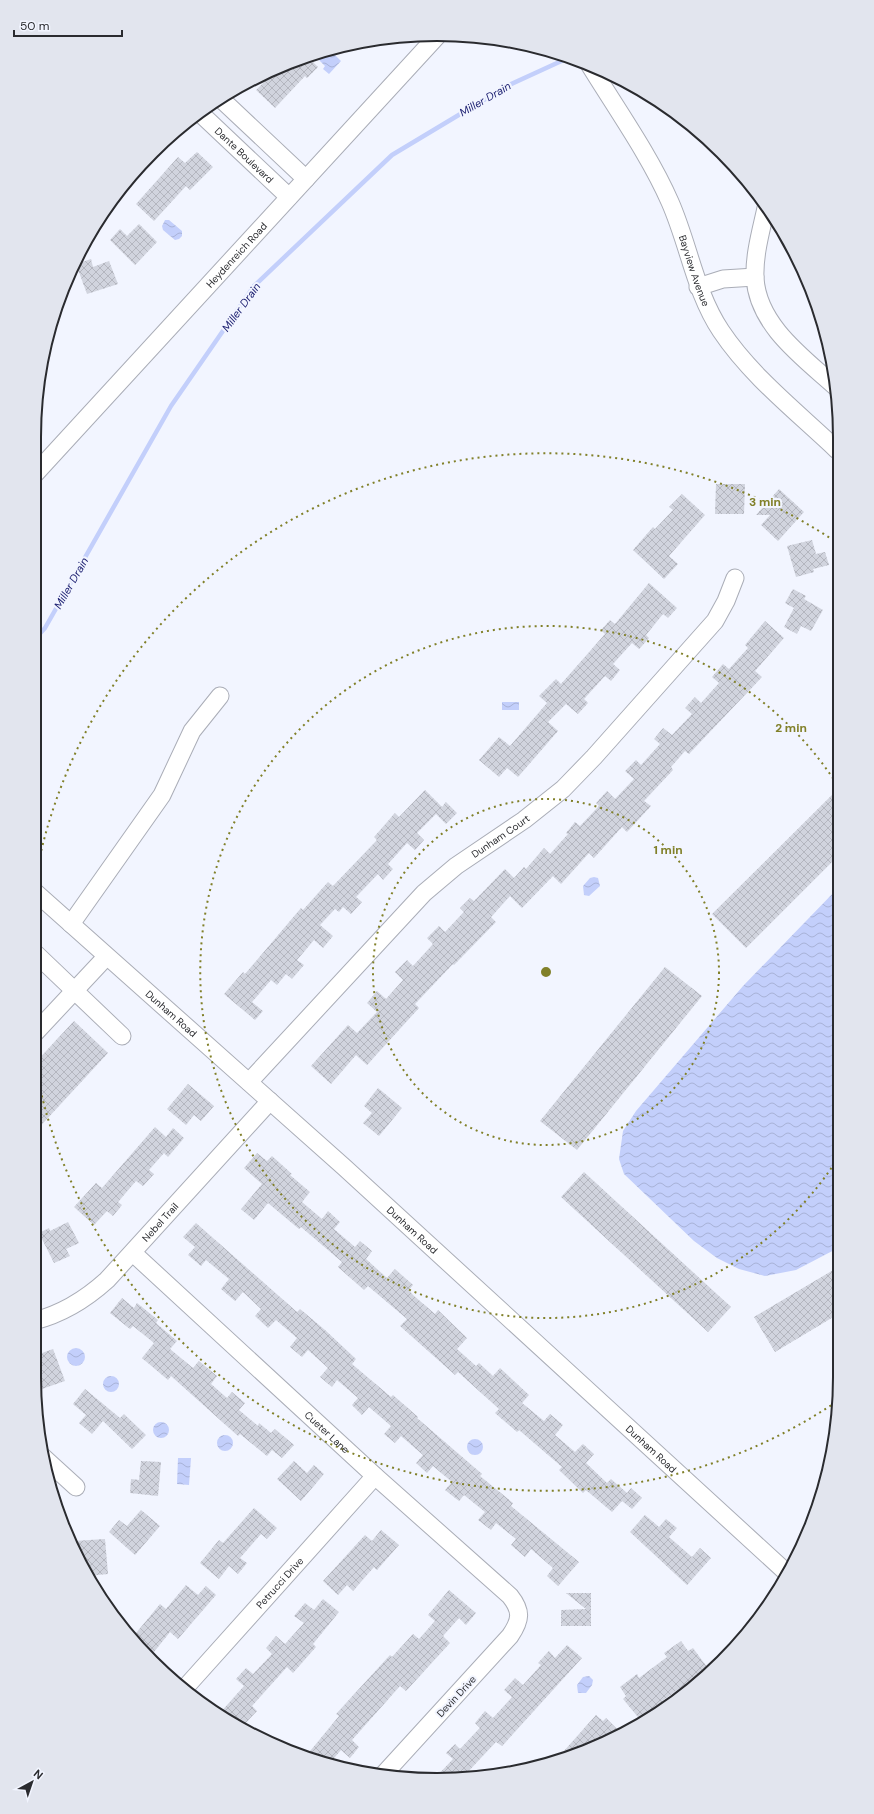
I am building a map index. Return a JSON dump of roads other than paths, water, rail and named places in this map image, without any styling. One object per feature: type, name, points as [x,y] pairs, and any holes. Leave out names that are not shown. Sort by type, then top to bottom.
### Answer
[{"type":"street","name":"Heydenreich Road","points":[[41,467],[432,41]]},
{"type":"street","name":"Bayview Avenue","points":[[595,74],[660,181],[677,221],[698,287],[707,308],[734,349],[833,446]]},
{"type":"street","points":[[225,103],[306,179]]},
{"type":"street","name":"Dante Boulevard","points":[[204,117],[289,197]]},
{"type":"street","points":[[765,215],[757,255],[755,277],[760,301],[772,325],[829,381]]},
{"type":"street","points":[[698,287],[723,279],[755,277]]},
{"type":"street","name":"Dunham Court","points":[[249,1082],[424,893],[469,856],[511,830],[546,804],[577,775],[715,621],[728,596],[735,578]]},
{"type":"street","points":[[70,924],[162,795],[192,730],[220,696]]},
{"type":"street","name":"Dunham Road","points":[[41,897],[270,1101],[783,1569]]},
{"type":"street","points":[[41,1026],[106,956]]},
{"type":"street","points":[[41,959],[122,1036]]},
{"type":"street","name":"Nebel Trail","points":[[41,1319],[56,1314],[87,1296],[107,1280],[270,1101]]},
{"type":"street","name":"Cueter Lane","points":[[133,1253],[376,1476],[510,1596],[516,1604],[519,1612]]},
{"type":"street","points":[[51,1464],[76,1487]]},
{"type":"street","name":"Petrucci Drive","points":[[188,1685],[376,1476]]},
{"type":"street","name":"Devin Drive","points":[[388,1770],[505,1643],[518,1625],[519,1612]]},
{"type":"water","points":[[334,54],[341,61],[329,74],[323,69],[325,66],[319,60]]},
{"type":"water","points":[[165,220],[169,220],[182,231],[182,236],[179,239],[175,240],[163,230],[162,226]]},
{"type":"water","points":[[502,702],[519,702],[519,710],[502,710]]},
{"type":"water","points":[[590,878],[598,878],[600,886],[589,896],[584,895],[583,886]]},
{"type":"water","points":[[833,893],[833,1251],[796,1270],[765,1276],[739,1269],[717,1258],[694,1241],[624,1174],[619,1159],[623,1131],[636,1111],[743,986]]},
{"type":"water","points":[[76,1348],[82,1351],[85,1357],[82,1363],[76,1366],[70,1363],[67,1357],[70,1351]]},
{"type":"water","points":[[111,1376],[117,1378],[119,1384],[117,1390],[111,1392],[105,1390],[103,1384],[105,1378]]},
{"type":"water","points":[[161,1422],[167,1424],[169,1430],[167,1436],[161,1438],[155,1436],[153,1430],[155,1424]]},
{"type":"water","points":[[225,1435],[232,1440],[233,1443],[228,1450],[225,1451],[218,1446],[217,1443],[222,1436]]},
{"type":"water","points":[[475,1439],[481,1441],[483,1447],[481,1453],[475,1455],[469,1453],[467,1447],[469,1441]]},
{"type":"water","points":[[178,1458],[191,1458],[189,1485],[177,1484]]},
{"type":"water","points":[[589,1676],[593,1680],[592,1685],[586,1693],[578,1693],[577,1685],[583,1677]]},
{"type":"waterway","name":"Miller Drain","points":[[41,632],[45,628],[171,406],[254,286],[392,155],[507,86],[561,61]]}]
